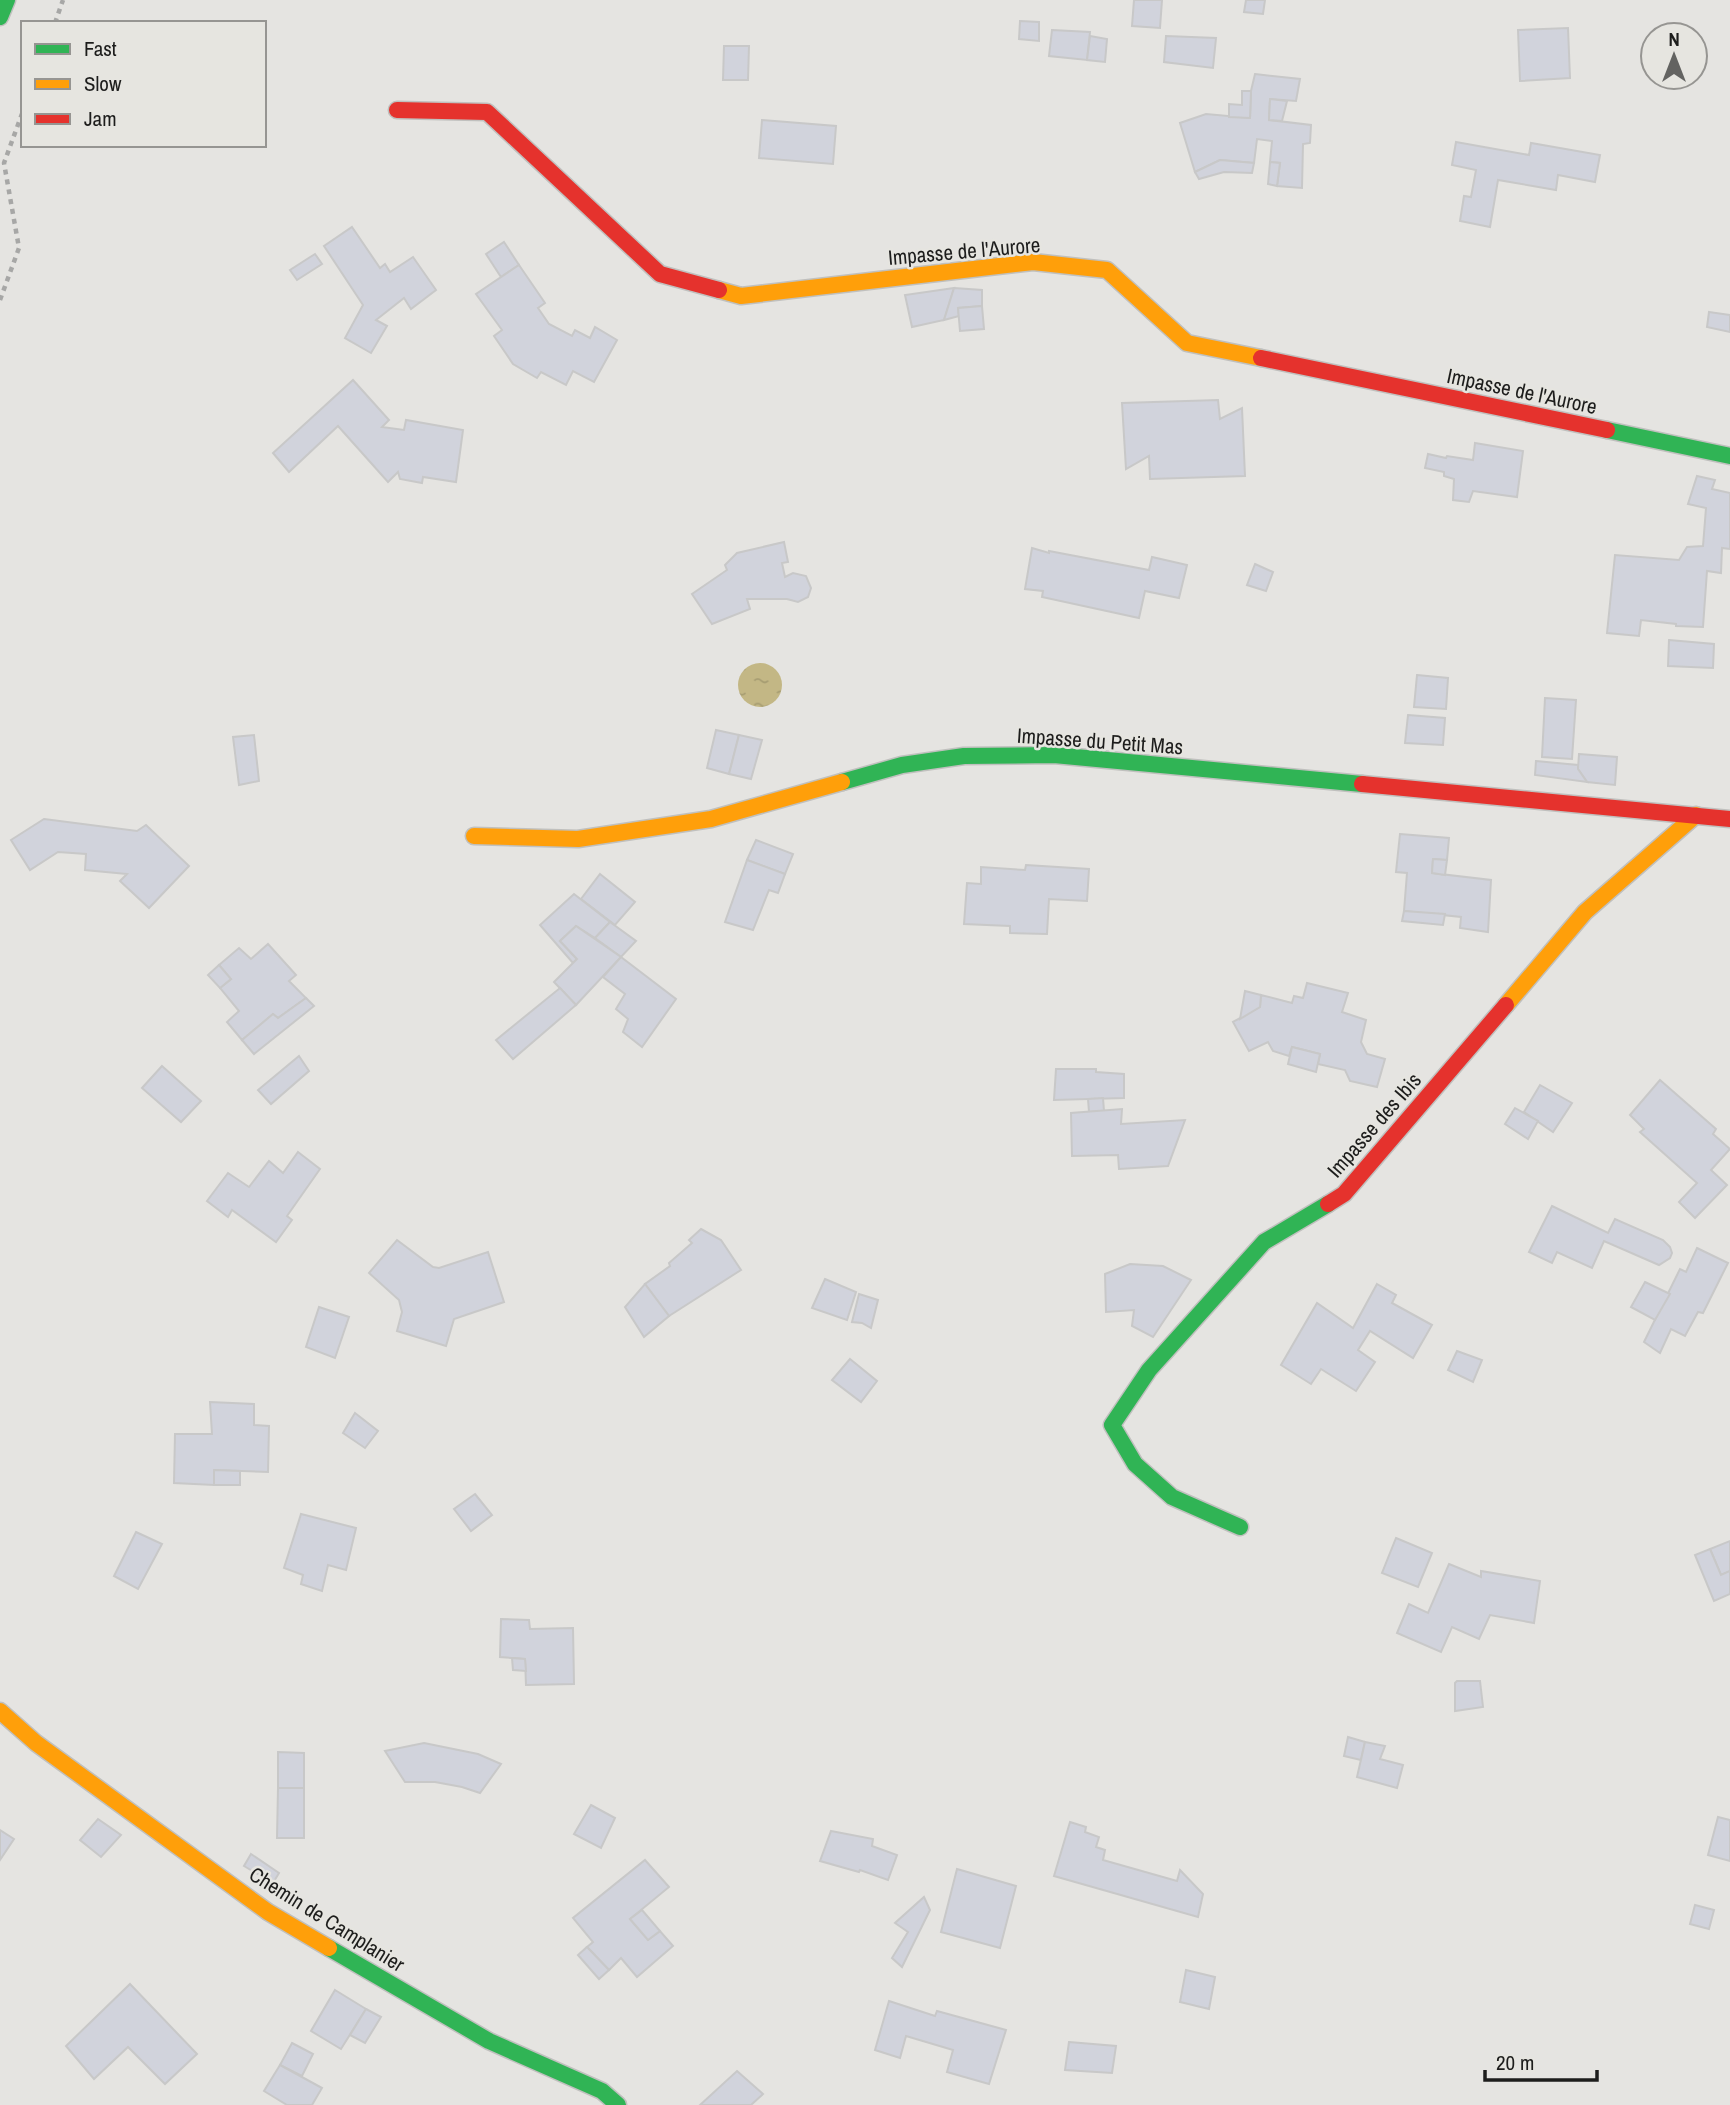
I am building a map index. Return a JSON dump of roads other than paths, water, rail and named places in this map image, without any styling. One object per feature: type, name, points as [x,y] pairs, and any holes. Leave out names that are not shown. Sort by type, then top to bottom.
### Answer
[{"type":"street","points":[[0,17],[6,0]]},
{"type":"street","name":"Impasse de l'Aurore","points":[[397,110],[487,112],[660,274],[741,296],[1032,262],[1107,270],[1187,343],[1730,456]]},
{"type":"street","name":"Impasse du Petit Mas","points":[[474,836],[578,839],[711,819],[902,765],[964,756],[1054,755],[1730,819]]},
{"type":"street","name":"Impasse des Ibis","points":[[1240,1527],[1172,1497],[1135,1464],[1112,1425],[1149,1370],[1264,1242],[1344,1194],[1585,912],[1696,815]]},
{"type":"street","name":"Chemin de Camplanier","points":[[0,1711],[36,1743],[268,1912],[489,2041],[601,2091],[618,2105]]},
{"type":"water","points":[[760,663],[769,664],[776,669],[781,676],[781,694],[776,701],[769,706],[760,707],[751,706],[744,701],[739,694],[738,685],[739,676],[744,669],[751,664]]}]
